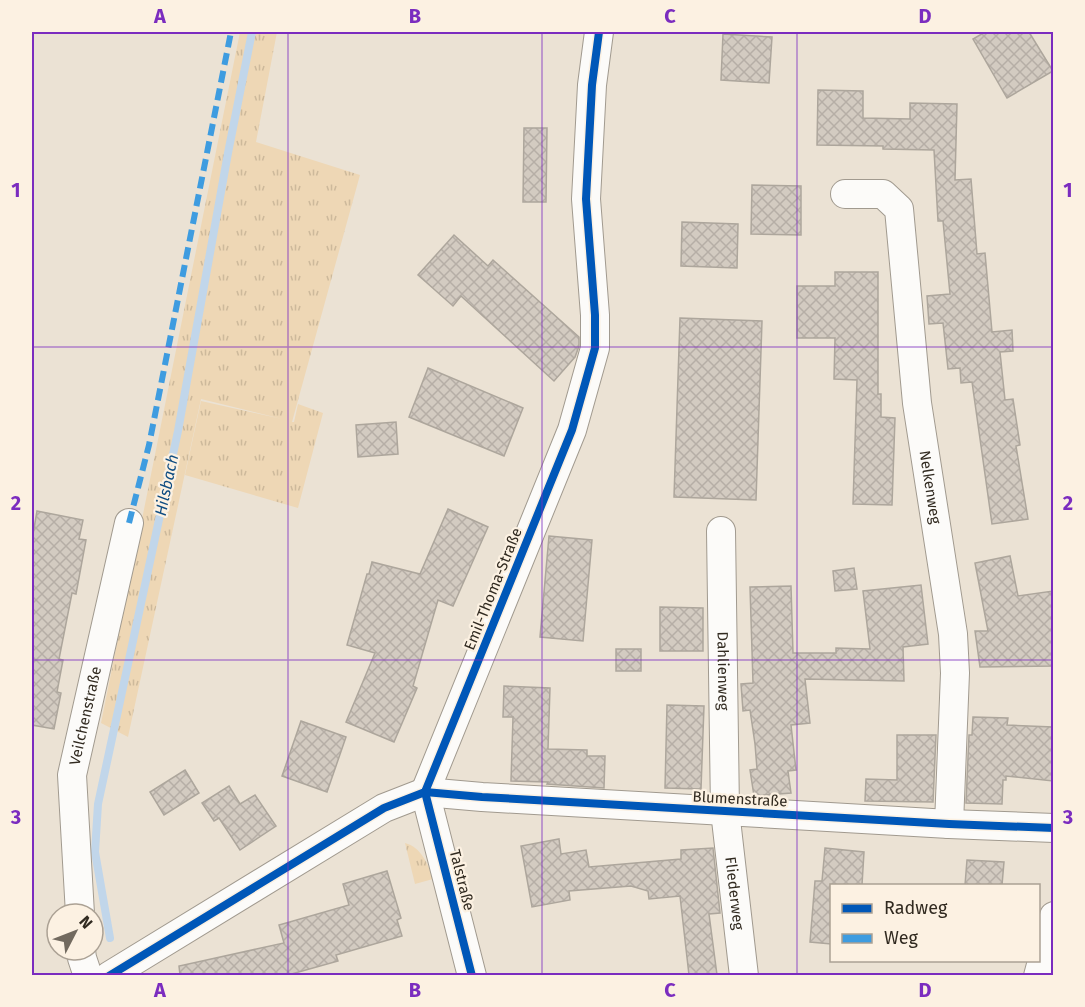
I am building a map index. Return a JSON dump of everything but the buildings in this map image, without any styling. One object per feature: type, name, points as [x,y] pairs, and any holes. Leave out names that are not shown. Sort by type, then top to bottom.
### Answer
[{"type":"street","name":"Emil-Thoma-Straße","points":[[425,792],[572,430],[595,348],[595,315],[586,199],[592,85],[599,32]]},
{"type":"street","name":"Nelkenweg","points":[[845,194],[883,194],[899,209],[917,404],[953,634],[955,673],[949,824]]},
{"type":"street","name":"Veilchenstraße","points":[[79,902],[72,775],[129,522]]},
{"type":"street","name":"Dahlienweg","points":[[721,531],[725,812]]},
{"type":"street","name":"Blumenstraße","points":[[425,792],[725,812],[1053,828]]},
{"type":"street","points":[[109,975],[384,808],[425,792]]},
{"type":"street","name":"Talstraße","points":[[425,792],[472,975]]},
{"type":"street","name":"Fliederweg","points":[[725,812],[744,975]]},
{"type":"street","points":[[1038,975],[1053,916]]},
{"type":"green space","points":[[240,32],[277,32],[256,142],[360,175],[292,422],[294,422],[298,404],[323,413],[298,508],[185,475],[201,401],[282,419],[201,399],[128,737],[101,723]]},
{"type":"green space","points":[[405,843],[420,852],[433,879],[415,884]]},
{"type":"waterway","name":"Hilsbach","points":[[110,938],[95,852],[98,804],[178,431],[252,32]]},
{"type":"marked path","points":[[129,523],[149,445],[231,32]]},
{"type":"cycle path","points":[[425,792],[572,430],[595,348],[595,315],[586,199],[592,85],[599,32]]},
{"type":"cycle path","points":[[425,792],[472,976]]},
{"type":"cycle path","points":[[109,976],[384,808],[425,792],[949,824],[1054,828]]}]
